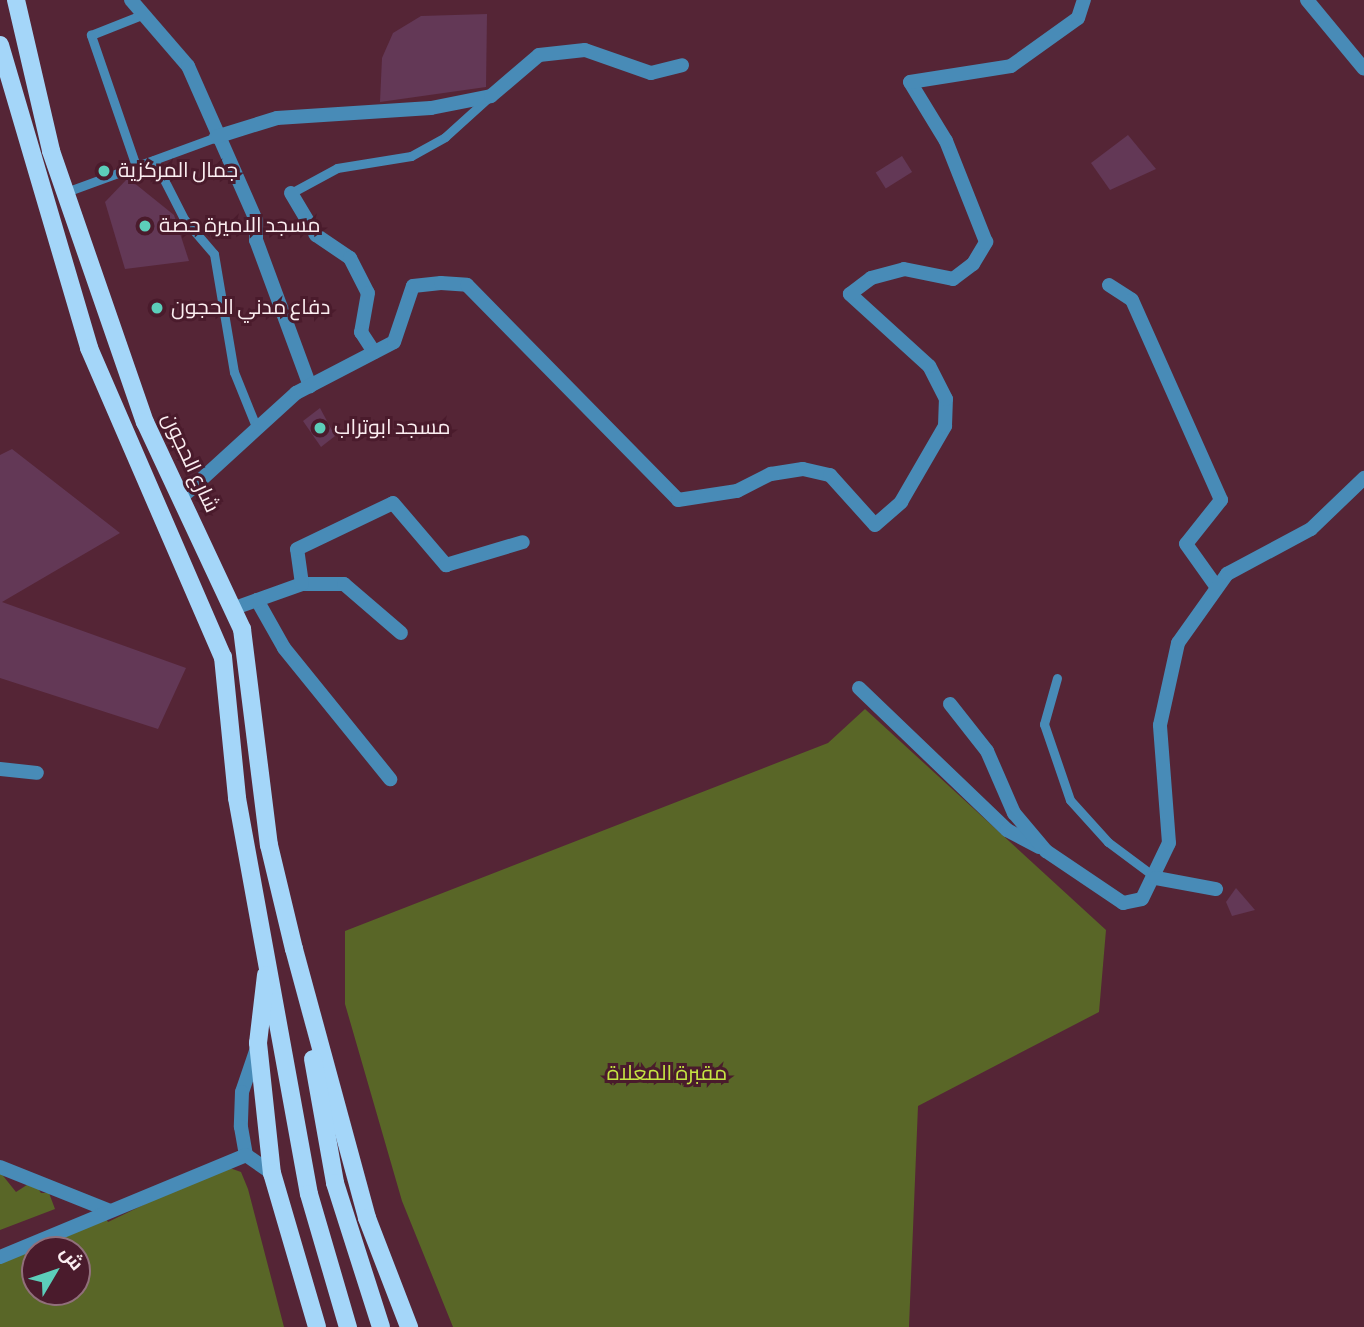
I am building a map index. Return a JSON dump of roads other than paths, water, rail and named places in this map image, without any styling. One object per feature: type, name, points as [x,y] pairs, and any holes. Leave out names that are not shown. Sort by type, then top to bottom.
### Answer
[{"type":"main road","name":"شارع الحجون","points":[[16,0],[65,192],[145,422],[242,629],[269,845],[293,949]]},
{"type":"main road","points":[[0,45],[89,348],[223,657],[236,798],[269,955],[309,1195],[348,1327]]},
{"type":"main road","points":[[293,949],[335,1182],[381,1327]]},
{"type":"main road","points":[[293,949],[367,1218],[409,1327]]},
{"type":"main road","points":[[269,955],[258,1043],[272,1173],[317,1327]]},
{"type":"street","points":[[131,0],[188,66],[216,137],[256,220],[256,240],[310,386]]},
{"type":"street","points":[[181,498],[257,429],[310,386],[394,342],[413,286],[467,285],[678,500],[737,491],[771,474],[803,469],[830,475],[875,525],[901,502],[945,426],[946,399],[929,366],[850,295],[871,278],[904,269],[953,279],[974,264],[986,242],[946,141],[911,82],[1011,66],[1078,18],[1084,0]]},
{"type":"street","points":[[1307,0],[1364,69]]},
{"type":"street","points":[[216,137],[277,118],[431,108],[491,96],[539,55],[586,50],[651,73],[682,65]]},
{"type":"street","points":[[291,193],[316,235],[350,258],[368,293],[361,332],[374,352]]},
{"type":"street","points":[[1109,285],[1132,300],[1221,500],[1186,544],[1216,586]]},
{"type":"street","points":[[859,688],[1007,830],[1046,851],[1123,902],[1142,898],[1156,878],[1169,844],[1160,725],[1178,643],[1216,586],[1267,548],[1311,529],[1364,478]]},
{"type":"street","points":[[302,584],[298,549],[393,503],[446,565],[523,542]]},
{"type":"street","points":[[232,609],[302,584],[344,584],[401,633]]},
{"type":"street","points":[[257,600],[284,648],[390,779]]},
{"type":"street","points":[[950,704],[987,751],[1014,813],[1046,851]]},
{"type":"street","points":[[0,769],[37,773]]},
{"type":"street","points":[[1156,878],[1216,889]]},
{"type":"street","points":[[246,1154],[242,1092],[258,1043]]},
{"type":"street","points":[[246,1154],[272,1173]]},
{"type":"street","points":[[0,1257],[246,1154]]},
{"type":"street","points":[[0,1167],[110,1212]]},
{"type":"lane","points":[[136,166],[91,35],[144,14]]},
{"type":"lane","points":[[291,193],[337,168],[411,156],[445,137],[491,96]]},
{"type":"lane","points":[[65,192],[216,137]]},
{"type":"lane","points":[[154,160],[184,219],[215,254],[234,372],[257,429]]},
{"type":"lane","points":[[1057,678],[1044,724],[1070,800],[1108,842],[1156,878]]},
{"type":"place","name":"جمال المركزية","points":[[104,171]]},
{"type":"place","name":"مسجد الاميرة حصة","points":[[145,226]]},
{"type":"place","name":"دفاع مدني الحجون","points":[[157,308]]},
{"type":"place","name":"مسجد ابوتراب","points":[[320,428]]},
{"type":"park label","name":"مقبرة المعلاة","points":[[667,1074]]}]
